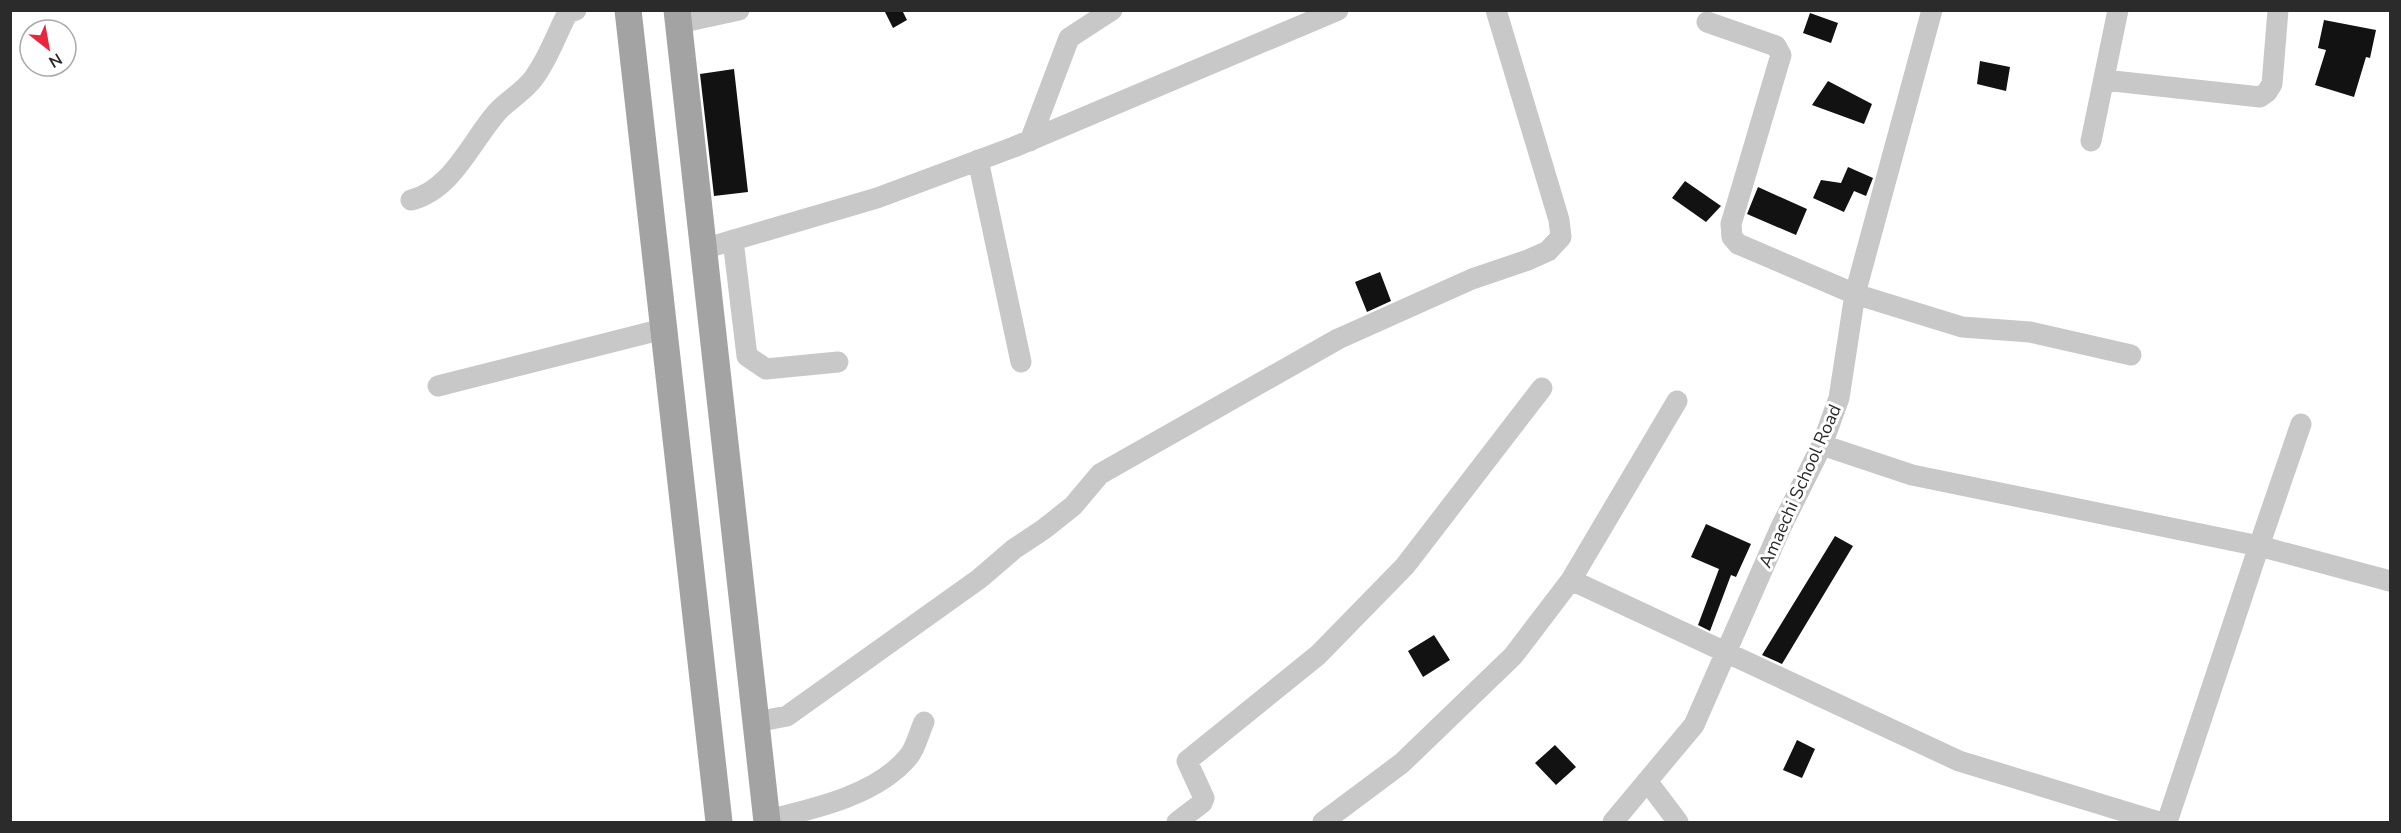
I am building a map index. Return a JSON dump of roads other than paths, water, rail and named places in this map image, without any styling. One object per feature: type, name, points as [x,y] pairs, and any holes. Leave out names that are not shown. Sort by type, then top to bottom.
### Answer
[{"type":"main road","points":[[628,10],[719,822]]},
{"type":"main road","points":[[678,17],[767,821]]},
{"type":"street","points":[[411,200],[422,198],[441,184],[500,110],[532,80],[544,63],[565,18],[570,12],[576,10]]},
{"type":"street","points":[[678,17],[739,10]]},
{"type":"street","points":[[1030,141],[1069,38],[1112,10]]},
{"type":"street","points":[[703,249],[877,198],[1030,141],[1338,10]]},
{"type":"street","points":[[756,722],[787,716],[979,579],[1014,549],[1044,530],[1072,506],[1100,474],[1338,339],[1472,279],[1548,251],[1561,237],[1559,220],[1496,10]]},
{"type":"street","name":"Amaechi School Road","points":[[1613,822],[1694,725],[1781,527],[1822,445],[1839,398],[1856,294],[1932,10]]},
{"type":"street","points":[[2091,141],[2118,10]]},
{"type":"street","points":[[2104,80],[2260,97],[2272,84],[2278,10]]},
{"type":"street","points":[[1707,21],[1776,46],[1781,55],[1731,224],[1732,237],[1738,244],[1856,294],[1962,327],[2030,332],[2130,356]]},
{"type":"street","points":[[978,160],[1021,362]]},
{"type":"street","points":[[733,240],[747,356],[766,369],[838,362]]},
{"type":"street","points":[[438,386],[663,329]]},
{"type":"street","points":[[1177,822],[1202,803],[1204,798],[1187,762],[1318,655],[1405,566],[1542,388]]},
{"type":"street","points":[[1323,822],[1402,763],[1513,656],[1571,580],[1677,401]]},
{"type":"street","points":[[2167,822],[2301,424]]},
{"type":"street","points":[[1822,445],[1912,475],[2259,546],[2391,581]]},
{"type":"street","points":[[1571,580],[1959,761],[2159,822]]},
{"type":"street","points":[[767,821],[823,806],[888,776],[910,755],[924,722]]},
{"type":"street","points":[[1647,781],[1678,822]]}]
